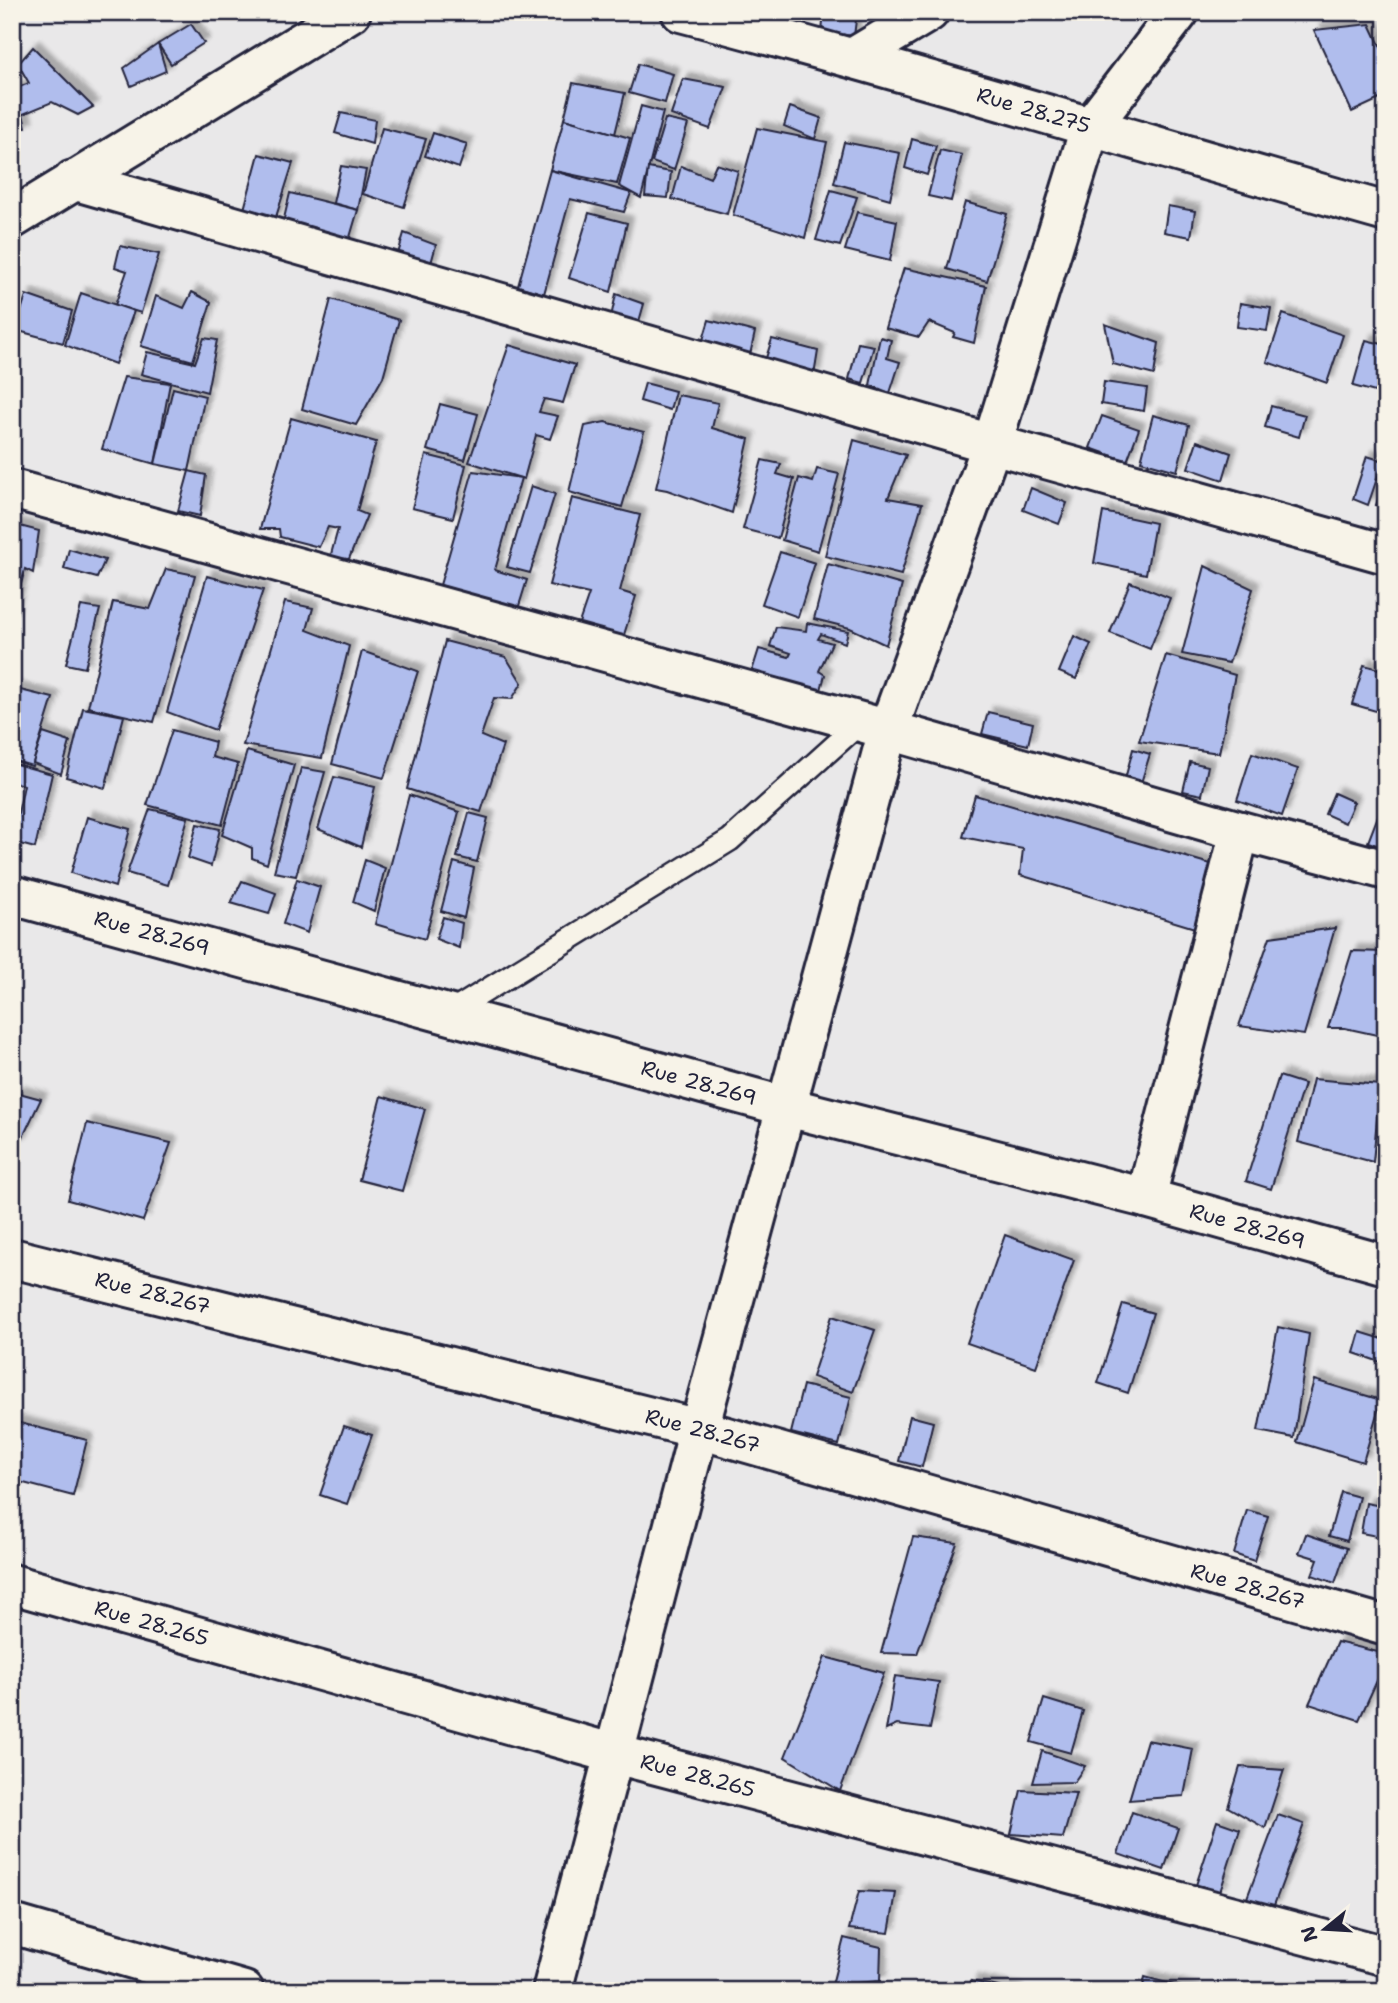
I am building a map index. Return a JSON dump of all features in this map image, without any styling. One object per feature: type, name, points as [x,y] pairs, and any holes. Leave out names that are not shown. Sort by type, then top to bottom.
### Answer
[{"type":"street","points":[[12,219],[351,12]]},
{"type":"street","name":"Rue 28.275","points":[[681,12],[854,57],[1090,128],[1386,212]]},
{"type":"street","points":[[854,57],[929,12]]},
{"type":"street","points":[[552,1991],[699,1429],[787,1107],[875,726],[992,444],[1090,128],[1179,12]]},
{"type":"street","points":[[73,180],[992,444],[1386,554]]},
{"type":"street","points":[[12,489],[875,726],[1386,870]]},
{"type":"street","points":[[1146,1198],[1240,831]]},
{"type":"street","name":"Rue 28.269","points":[[12,895],[787,1107],[1146,1198],[1386,1265]]},
{"type":"street","name":"Rue 28.267","points":[[12,1258],[699,1429],[1386,1626]]},
{"type":"street","name":"Rue 28.265","points":[[12,1584],[615,1754],[1386,1956]]},
{"type":"street","points":[[12,1924],[244,1991]]},
{"type":"lane","points":[[448,1014],[730,840],[875,726]]},
{"type":"building","points":[[771,12],[808,12],[806,22]]},
{"type":"building","points":[[824,12],[857,12],[854,36],[822,32]]},
{"type":"building","points":[[191,24],[204,43],[171,64],[158,44]]},
{"type":"building","points":[[1370,24],[1386,58],[1386,96],[1352,112],[1314,30]]},
{"type":"building","points":[[158,44],[166,71],[131,86],[124,68]]},
{"type":"building","points":[[33,47],[93,107],[78,115],[52,102],[23,114],[26,127],[12,135],[12,90],[29,83],[18,64]]},
{"type":"building","points":[[638,64],[673,74],[665,103],[629,93]]},
{"type":"building","points":[[683,79],[726,87],[710,129],[671,115]]},
{"type":"building","points":[[573,83],[625,93],[615,134],[564,119]]},
{"type":"building","points":[[641,106],[663,112],[641,198],[619,186]]},
{"type":"building","points":[[790,107],[821,118],[815,139],[784,126]]},
{"type":"building","points":[[341,113],[375,120],[372,144],[335,133]]},
{"type":"building","points":[[564,119],[630,138],[617,184],[550,170]]},
{"type":"building","points":[[665,119],[688,124],[674,170],[652,162]]},
{"type":"building","points":[[382,128],[426,139],[404,207],[363,194]]},
{"type":"building","points":[[757,128],[827,142],[805,238],[733,215]]},
{"type":"building","points":[[433,133],[467,144],[459,168],[425,156]]},
{"type":"building","points":[[912,139],[936,146],[927,175],[905,168]]},
{"type":"building","points":[[844,142],[900,153],[890,199],[834,183]]},
{"type":"building","points":[[940,150],[962,155],[951,201],[928,196]]},
{"type":"building","points":[[259,154],[293,163],[275,220],[243,213]]},
{"type":"building","points":[[716,164],[738,171],[727,214],[672,199],[681,166],[710,178]]},
{"type":"building","points":[[341,166],[366,170],[358,210],[333,203]]},
{"type":"building","points":[[648,168],[671,172],[668,198],[645,196]]},
{"type":"building","points":[[550,170],[631,193],[624,212],[570,199],[544,294],[518,286]]},
{"type":"building","points":[[831,190],[857,197],[840,246],[816,240]]},
{"type":"building","points":[[290,193],[358,210],[348,244],[282,227]]},
{"type":"building","points":[[965,202],[1007,214],[987,281],[947,269]]},
{"type":"building","points":[[1168,206],[1195,211],[1191,237],[1164,232]]},
{"type":"building","points":[[857,212],[897,221],[890,261],[845,250]]},
{"type":"building","points":[[589,213],[627,223],[611,292],[569,278]]},
{"type":"building","points":[[404,233],[436,245],[430,267],[398,254]]},
{"type":"building","points":[[120,246],[159,254],[141,313],[115,305],[127,271],[115,267]]},
{"type":"building","points":[[904,268],[986,286],[974,343],[953,337],[955,333],[929,322],[919,337],[885,328]]},
{"type":"building","points":[[192,292],[211,302],[193,361],[141,346],[156,296],[184,308]]},
{"type":"building","points":[[81,293],[134,311],[115,364],[65,345]]},
{"type":"building","points":[[616,294],[644,304],[638,325],[611,317]]},
{"type":"building","points":[[26,295],[72,311],[63,343],[15,330]]},
{"type":"building","points":[[331,299],[399,320],[383,377],[356,425],[302,409]]},
{"type":"building","points":[[1240,303],[1271,308],[1267,331],[1237,327]]},
{"type":"building","points":[[1283,314],[1343,335],[1327,383],[1267,362]]},
{"type":"building","points":[[709,320],[755,332],[750,355],[703,340]]},
{"type":"building","points":[[1105,324],[1159,343],[1154,375],[1113,364]]},
{"type":"building","points":[[880,337],[891,340],[887,358],[900,362],[890,393],[870,385]]},
{"type":"building","points":[[204,338],[217,340],[207,392],[141,374],[147,352],[195,363]]},
{"type":"building","points":[[772,339],[818,351],[814,376],[766,358]]},
{"type":"building","points":[[1366,340],[1386,345],[1386,395],[1353,386]]},
{"type":"building","points":[[858,343],[874,346],[863,383],[849,379]]},
{"type":"building","points":[[509,345],[575,365],[563,403],[544,399],[539,412],[558,416],[550,439],[536,435],[524,479],[469,462]]},
{"type":"building","points":[[124,377],[170,383],[155,464],[102,449]]},
{"type":"building","points":[[1104,382],[1147,388],[1144,411],[1101,404]]},
{"type":"building","points":[[645,383],[675,391],[670,410],[640,401]]},
{"type":"building","points":[[173,388],[205,396],[189,471],[155,464]]},
{"type":"building","points":[[678,395],[718,403],[712,428],[749,439],[732,513],[656,488]]},
{"type":"building","points":[[440,404],[478,414],[465,460],[427,450]]},
{"type":"building","points":[[1271,406],[1305,415],[1299,437],[1265,427]]},
{"type":"building","points":[[1153,415],[1189,425],[1177,471],[1141,461]]},
{"type":"building","points":[[1102,416],[1139,429],[1127,461],[1090,448]]},
{"type":"building","points":[[291,418],[376,442],[357,511],[367,515],[349,559],[330,558],[338,529],[328,527],[319,547],[280,537],[279,529],[260,529]]},
{"type":"building","points":[[605,422],[644,432],[622,507],[569,492],[585,426]]},
{"type":"building","points":[[854,440],[906,455],[888,498],[922,504],[901,575],[825,556]]},
{"type":"building","points":[[1197,441],[1231,453],[1223,480],[1188,468]]},
{"type":"building","points":[[426,455],[466,465],[453,518],[412,508]]},
{"type":"building","points":[[1367,456],[1383,461],[1368,505],[1353,499]]},
{"type":"building","points":[[762,460],[781,464],[777,474],[794,479],[778,538],[743,529]]},
{"type":"building","points":[[817,469],[839,474],[818,551],[782,540],[799,478],[813,482]]},
{"type":"building","points":[[189,471],[206,475],[200,516],[178,511]]},
{"type":"building","points":[[473,471],[521,478],[495,570],[527,580],[518,609],[440,585]]},
{"type":"building","points":[[1386,477],[1386,508],[1376,505]]},
{"type":"building","points":[[531,486],[555,494],[530,573],[507,567]]},
{"type":"building","points":[[1031,488],[1067,503],[1059,524],[1023,510]]},
{"type":"building","points":[[572,498],[640,515],[620,591],[636,596],[623,638],[578,626],[589,594],[549,585]]},
{"type":"building","points":[[1103,512],[1155,523],[1146,574],[1094,563]]},
{"type":"building","points":[[12,524],[39,531],[33,573],[25,569],[12,619]]},
{"type":"building","points":[[69,549],[105,560],[97,578],[64,569]]},
{"type":"building","points":[[780,552],[815,563],[798,617],[762,604]]},
{"type":"building","points":[[828,564],[902,585],[886,645],[850,628],[814,619]]},
{"type":"building","points":[[1205,566],[1253,589],[1229,663],[1182,654]]},
{"type":"building","points":[[166,569],[195,575],[154,722],[88,707],[113,602],[150,609]]},
{"type":"building","points":[[207,576],[263,590],[215,730],[167,712]]},
{"type":"building","points":[[1130,582],[1170,598],[1150,649],[1110,633]]},
{"type":"building","points":[[285,602],[313,608],[307,630],[349,646],[322,758],[243,745]]},
{"type":"building","points":[[81,606],[100,609],[85,668],[66,664]]},
{"type":"building","points":[[807,623],[848,631],[845,643],[821,634],[818,639],[832,643],[819,671],[825,675],[821,690],[752,671],[759,649],[789,657],[791,653],[770,646],[776,627],[806,631]]},
{"type":"building","points":[[1074,636],[1091,644],[1076,679],[1059,672]]},
{"type":"building","points":[[445,641],[506,657],[522,683],[512,699],[494,698],[481,736],[503,745],[481,812],[407,789]]},
{"type":"building","points":[[362,651],[418,671],[384,778],[332,764]]},
{"type":"building","points":[[1166,655],[1235,675],[1219,753],[1139,741]]},
{"type":"building","points":[[1364,665],[1386,671],[1386,714],[1352,704]]},
{"type":"building","points":[[12,688],[53,698],[32,766],[12,760]]},
{"type":"building","points":[[83,708],[124,716],[105,788],[66,777]]},
{"type":"building","points":[[988,712],[1033,723],[1028,745],[982,734]]},
{"type":"building","points":[[172,730],[215,742],[212,757],[238,764],[222,825],[147,805]]},
{"type":"building","points":[[43,733],[70,742],[61,774],[33,763]]},
{"type":"building","points":[[1133,749],[1150,754],[1141,783],[1125,779]]},
{"type":"building","points":[[247,751],[294,765],[267,864],[252,858],[252,848],[222,835]]},
{"type":"building","points":[[1252,753],[1298,769],[1282,816],[1237,800]]},
{"type":"building","points":[[1190,762],[1208,766],[1202,795],[1183,791]]},
{"type":"building","points":[[12,763],[52,774],[35,848],[12,842],[12,817],[17,818],[24,785],[12,782]]},
{"type":"building","points":[[301,768],[325,772],[296,876],[274,872]]},
{"type":"building","points":[[334,777],[375,787],[361,847],[318,829]]},
{"type":"building","points":[[1334,793],[1354,802],[1345,823],[1325,814]]},
{"type":"building","points":[[409,795],[459,812],[425,939],[375,924]]},
{"type":"building","points":[[975,795],[1217,866],[1198,929],[1020,875],[1023,849],[963,837]]},
{"type":"building","points":[[1386,795],[1386,848],[1368,842]]},
{"type":"building","points":[[150,809],[188,818],[168,885],[127,873]]},
{"type":"building","points":[[469,813],[488,818],[477,862],[457,857]]},
{"type":"building","points":[[87,817],[130,829],[115,887],[71,873]]},
{"type":"building","points":[[197,824],[220,829],[211,866],[188,858]]},
{"type":"building","points":[[365,860],[385,868],[374,911],[353,902]]},
{"type":"building","points":[[454,862],[474,868],[464,918],[441,911]]},
{"type":"building","points":[[297,879],[320,887],[307,933],[283,924]]},
{"type":"building","points":[[242,881],[276,893],[269,914],[231,903]]},
{"type":"building","points":[[443,917],[462,923],[459,948],[436,939]]},
{"type":"building","points":[[1335,928],[1304,1035],[1239,1026],[1270,937]]},
{"type":"building","points":[[1352,951],[1386,952],[1386,1037],[1345,1028],[1328,1028]]},
{"type":"building","points":[[1279,1076],[1304,1084],[1271,1189],[1246,1181]]},
{"type":"building","points":[[1313,1079],[1380,1085],[1373,1162],[1298,1142]]},
{"type":"building","points":[[12,1091],[41,1099],[20,1143],[12,1141]]},
{"type":"building","points":[[381,1096],[425,1109],[402,1191],[359,1180]]},
{"type":"building","points":[[87,1123],[171,1143],[143,1221],[68,1200]]},
{"type":"building","points":[[1005,1235],[1074,1260],[1036,1367],[967,1343]]},
{"type":"building","points":[[1123,1304],[1153,1313],[1128,1393],[1098,1383]]},
{"type":"building","points":[[832,1316],[875,1330],[853,1392],[812,1377]]},
{"type":"building","points":[[1278,1327],[1309,1334],[1294,1438],[1258,1431]]},
{"type":"building","points":[[1360,1332],[1386,1340],[1386,1364],[1354,1353]]},
{"type":"building","points":[[1314,1380],[1381,1400],[1363,1462],[1297,1442]]},
{"type":"building","points":[[803,1385],[851,1397],[839,1445],[791,1433]]},
{"type":"building","points":[[910,1416],[933,1422],[922,1467],[899,1461]]},
{"type":"building","points":[[12,1421],[87,1440],[73,1496],[12,1480]]},
{"type":"building","points":[[344,1426],[372,1435],[347,1504],[320,1495]]},
{"type":"building","points":[[1341,1492],[1359,1497],[1347,1541],[1329,1536]]},
{"type":"building","points":[[1366,1503],[1386,1507],[1382,1537],[1361,1533]]},
{"type":"building","points":[[1247,1510],[1268,1516],[1254,1561],[1234,1554]]},
{"type":"building","points":[[1306,1534],[1347,1548],[1335,1583],[1312,1575],[1318,1559],[1299,1553]]},
{"type":"building","points":[[913,1537],[957,1543],[917,1654],[881,1653]]},
{"type":"building","points":[[1337,1642],[1386,1654],[1386,1661],[1359,1720],[1309,1704]]},
{"type":"building","points":[[825,1657],[884,1673],[840,1791],[785,1757]]},
{"type":"building","points":[[895,1676],[939,1682],[930,1729],[897,1725],[886,1730]]},
{"type":"building","points":[[1044,1699],[1083,1711],[1071,1753],[1031,1742]]},
{"type":"building","points":[[1147,1740],[1193,1749],[1184,1796],[1129,1800]]},
{"type":"building","points":[[1042,1751],[1085,1766],[1074,1782],[1033,1783]]},
{"type":"building","points":[[1240,1767],[1284,1770],[1265,1828],[1228,1807]]},
{"type":"building","points":[[1021,1790],[1076,1793],[1063,1838],[1011,1834]]},
{"type":"building","points":[[1132,1812],[1178,1828],[1164,1870],[1118,1854]]},
{"type":"building","points":[[1278,1815],[1304,1824],[1273,1908],[1247,1898]]},
{"type":"building","points":[[1217,1821],[1240,1829],[1220,1892],[1196,1885]]},
{"type":"building","points":[[859,1891],[896,1893],[889,1933],[849,1929]]},
{"type":"building","points":[[844,1938],[881,1947],[880,1981],[832,1985]]},
{"type":"building","points":[[1145,1977],[1196,1991],[1142,1991]]},
{"type":"building","points":[[971,1981],[1017,1991],[970,1991]]}]
